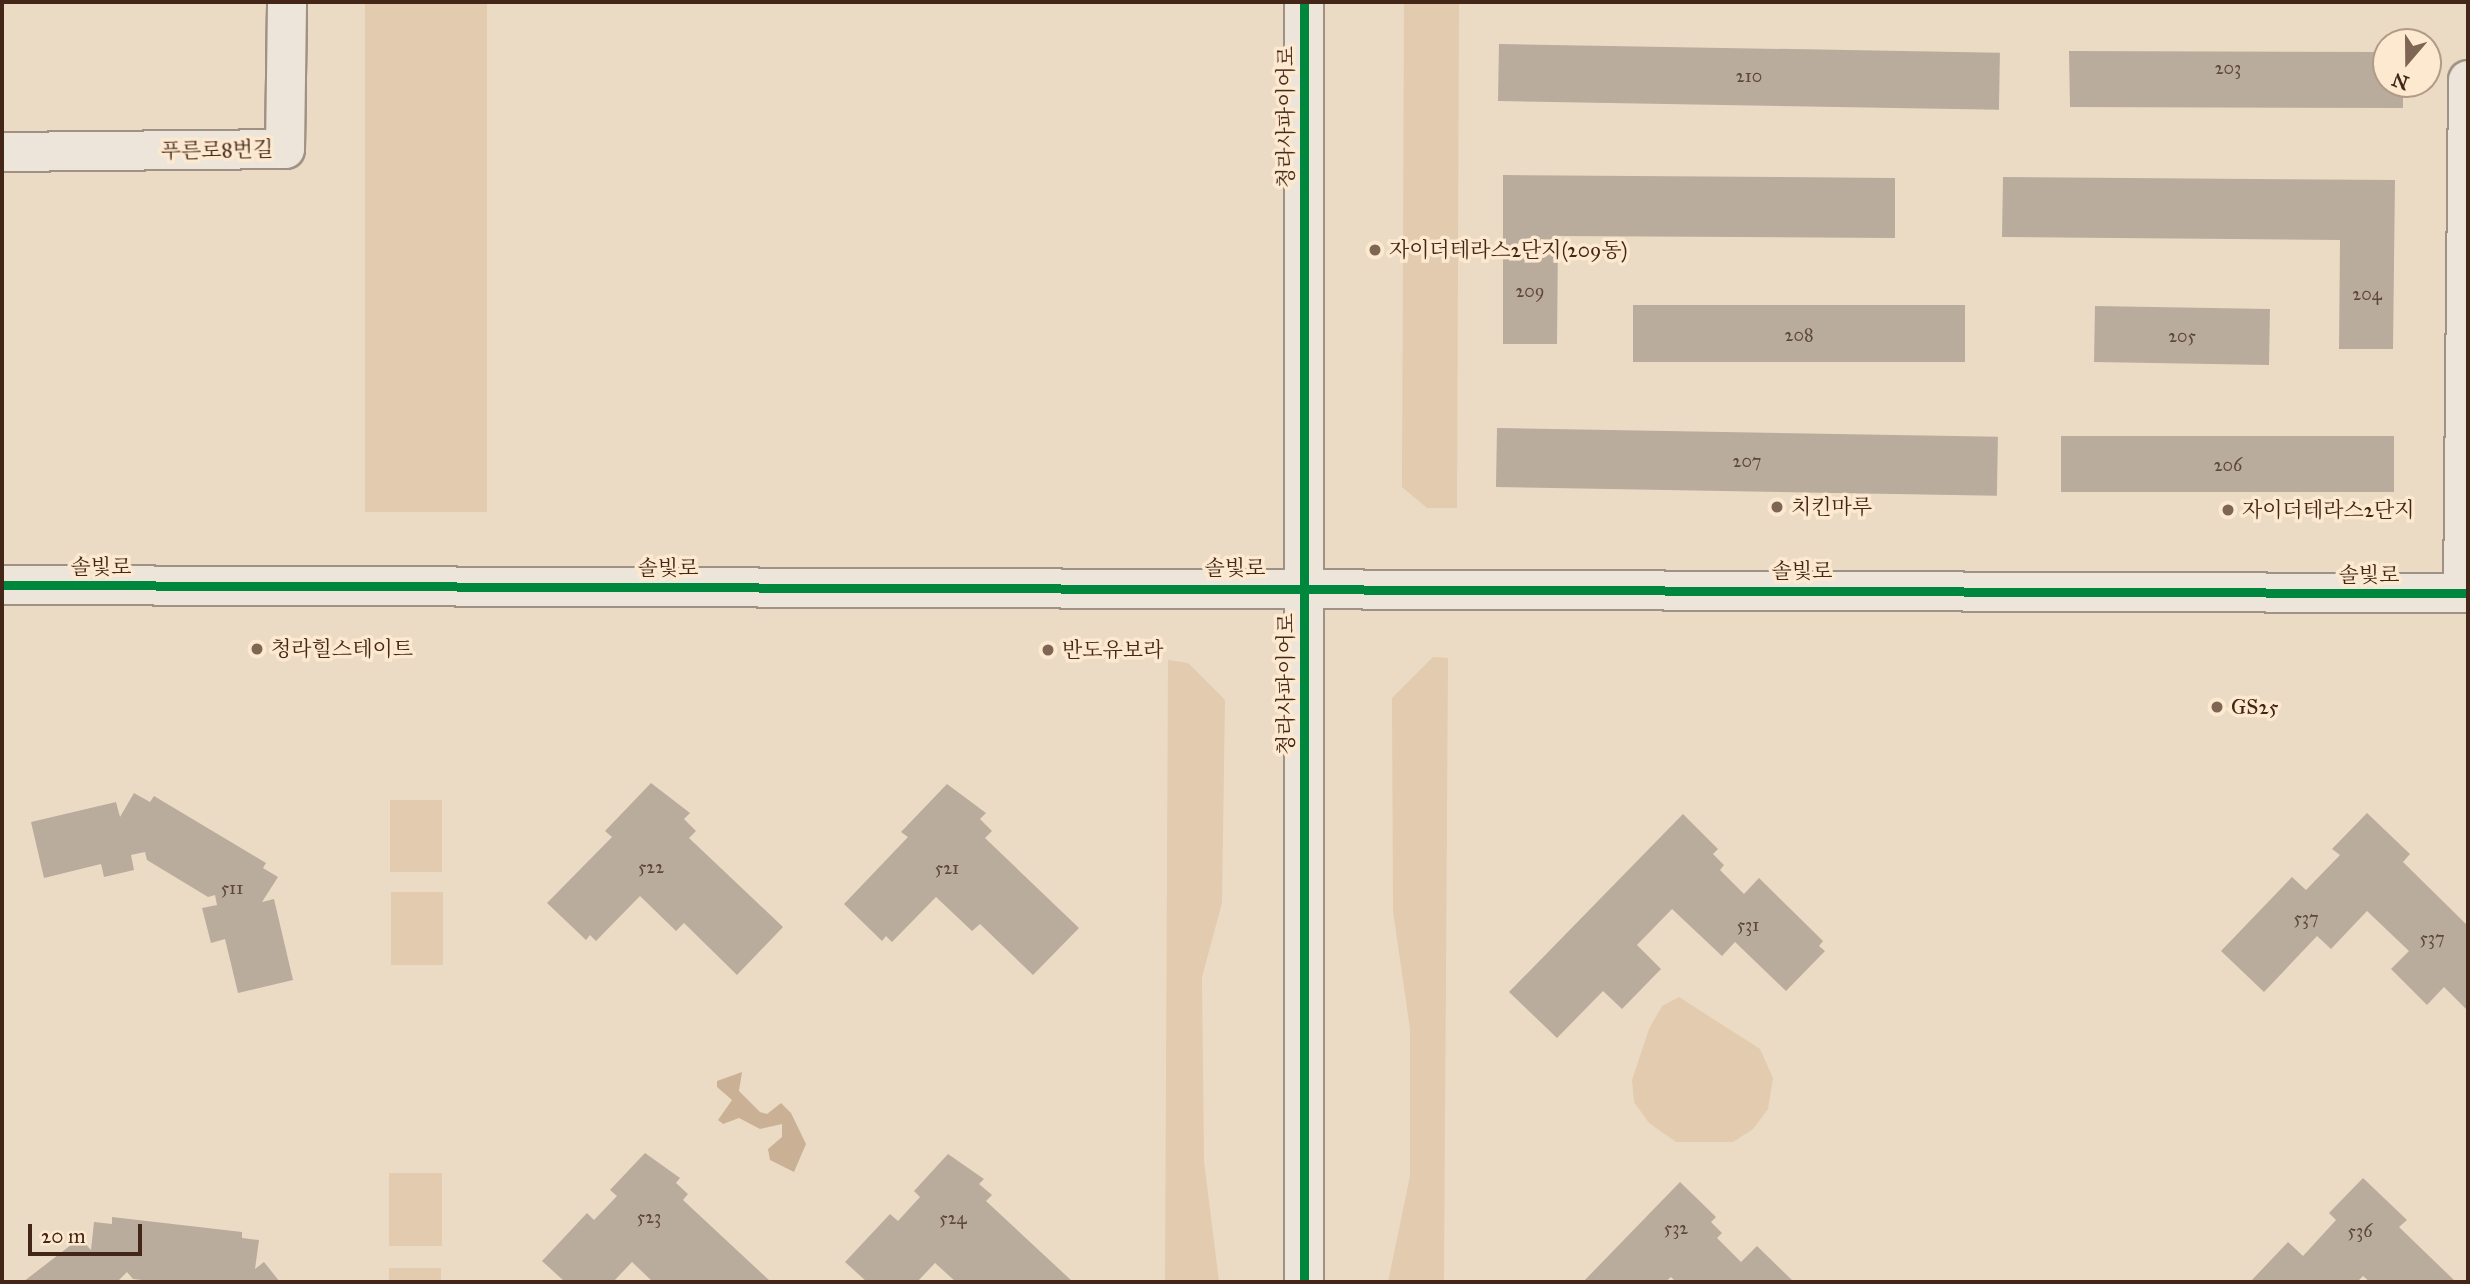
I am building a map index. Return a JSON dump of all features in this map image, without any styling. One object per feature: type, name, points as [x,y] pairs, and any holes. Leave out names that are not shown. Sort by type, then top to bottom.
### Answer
[{"type":"street","name":"푸른로8번길","points":[[2,152],[285,149],[287,2]]},
{"type":"street","name":"청라사파이어로","points":[[1304,2],[1304,1282]]},
{"type":"street","points":[[2465,593],[2468,80]]},
{"type":"street","name":"솔빛로","points":[[2,585],[1303,586],[2465,593]]},
{"type":"shaded area","points":[[365,2],[487,2],[487,512],[365,512]]},
{"type":"shaded area","points":[[1404,2],[1459,2],[1457,508],[1427,508],[1402,487]]},
{"type":"shaded area","points":[[1433,657],[1448,658],[1444,1282],[1388,1282],[1410,1176],[1410,1029],[1393,911],[1392,698]]},
{"type":"shaded area","points":[[1168,660],[1188,663],[1225,700],[1222,903],[1202,977],[1204,1161],[1219,1282],[1165,1282]]},
{"type":"shaded area","points":[[390,800],[442,800],[442,872],[390,872]]},
{"type":"shaded area","points":[[391,892],[443,892],[443,965],[391,965]]},
{"type":"shaded area","points":[[1679,997],[1760,1049],[1773,1078],[1768,1109],[1753,1129],[1733,1142],[1676,1142],[1649,1123],[1634,1102],[1632,1080],[1649,1029],[1662,1006]]},
{"type":"shaded area","points":[[742,1072],[739,1091],[760,1112],[767,1114],[781,1103],[791,1113],[806,1144],[794,1172],[770,1160],[768,1149],[782,1137],[782,1124],[760,1129],[739,1118],[723,1124],[718,1120],[732,1100],[717,1087],[717,1081]]},
{"type":"shaded area","points":[[389,1173],[442,1173],[442,1246],[389,1246]]},
{"type":"shaded area","points":[[389,1268],[441,1268],[441,1282],[389,1282]]},
{"type":"building","points":[[1499,44],[2000,53],[1999,110],[1498,101]]},
{"type":"building","points":[[2069,51],[2372,52],[2372,98],[2403,98],[2403,108],[2070,107]]},
{"type":"building","points":[[1503,175],[1895,178],[1895,238],[1558,236],[1557,344],[1503,344]]},
{"type":"building","points":[[2003,177],[2395,180],[2393,349],[2339,349],[2340,240],[2002,237]]},
{"type":"building","points":[[1633,305],[1965,305],[1965,362],[1633,362]]},
{"type":"building","points":[[2095,306],[2270,309],[2269,365],[2094,362]]},
{"type":"building","points":[[1497,428],[1998,437],[1997,496],[1496,487]]},
{"type":"building","points":[[2061,436],[2394,436],[2394,492],[2061,492]]},
{"type":"building","points":[[651,783],[690,813],[684,819],[696,831],[689,838],[783,927],[737,975],[684,923],[676,931],[640,896],[596,941],[590,935],[586,940],[547,903],[612,837],[605,831]]},
{"type":"building","points":[[947,784],[986,813],[980,819],[992,831],[985,838],[1079,928],[1033,975],[980,924],[972,931],[936,897],[892,942],[886,936],[882,941],[844,904],[908,837],[901,832]]},
{"type":"building","points":[[134,793],[150,802],[154,796],[266,863],[263,868],[278,877],[262,902],[274,899],[293,980],[238,993],[225,939],[211,943],[202,908],[217,905],[215,895],[208,897],[147,860],[145,852],[131,855],[134,870],[104,877],[101,864],[44,878],[31,822],[116,802],[120,817]]},
{"type":"building","points":[[2367,813],[2410,854],[2403,862],[2468,926],[2468,1011],[2444,987],[2427,1005],[2391,969],[2409,951],[2367,911],[2331,949],[2317,936],[2264,992],[2221,951],[2292,877],[2306,890],[2340,855],[2332,849]]},
{"type":"building","points":[[1683,814],[1718,849],[1713,854],[1724,865],[1720,870],[1744,894],[1759,878],[1823,941],[1819,946],[1825,951],[1786,991],[1735,942],[1722,956],[1672,909],[1637,945],[1661,969],[1622,1009],[1603,991],[1557,1038],[1509,992]]},
{"type":"building","points":[[645,1153],[680,1178],[676,1183],[688,1194],[683,1200],[771,1282],[653,1282],[632,1262],[613,1282],[565,1282],[542,1261],[587,1213],[594,1220],[617,1196],[610,1190]]},
{"type":"building","points":[[948,1154],[984,1179],[979,1184],[992,1195],[986,1201],[1073,1282],[956,1282],[935,1263],[917,1282],[867,1282],[845,1262],[890,1214],[898,1221],[920,1197],[914,1191]]},
{"type":"building","points":[[2363,1178],[2407,1220],[2399,1227],[2456,1282],[2370,1282],[2363,1276],[2357,1282],[2250,1282],[2288,1242],[2303,1256],[2336,1220],[2329,1213]]},
{"type":"building","points":[[1680,1182],[1716,1217],[1711,1222],[1722,1233],[1717,1238],[1741,1262],[1757,1246],[1794,1282],[1676,1282],[1671,1277],[1665,1282],[1583,1282]]},
{"type":"building","points":[[112,1217],[242,1232],[242,1238],[259,1240],[255,1269],[264,1262],[280,1282],[160,1282],[133,1279],[127,1272],[117,1282],[23,1282],[80,1238],[91,1250],[94,1222],[112,1224]]},
{"type":"cycle path","points":[[1304,2],[1304,1282]]},
{"type":"cycle path","points":[[2,585],[2468,593]]},
{"type":"place","name":"자이더테라스2단지(209동)","points":[[1375,250]]},
{"type":"place","name":"치킨마루","points":[[1777,507]]},
{"type":"place","name":"자이더테라스2단지","points":[[2228,510]]},
{"type":"place","name":"청라힐스테이트","points":[[257,649]]},
{"type":"place","name":"반도유보라","points":[[1048,650]]},
{"type":"place","name":"GS25","points":[[2217,707]]}]
